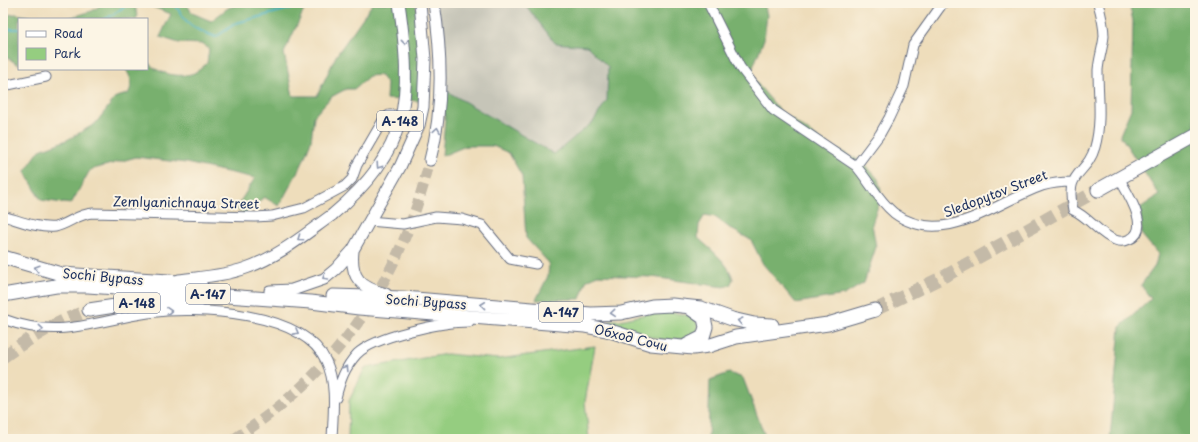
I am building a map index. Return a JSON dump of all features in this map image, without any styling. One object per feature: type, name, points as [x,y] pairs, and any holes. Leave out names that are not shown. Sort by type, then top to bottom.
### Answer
[{"type":"highway","points":[[1098,190],[1195,136]]},
{"type":"highway","name":"Sochi Bypass","points":[[3,257],[61,274],[169,281],[217,288],[301,294],[404,298],[591,314],[621,313],[661,305],[687,306],[701,308],[732,319],[754,324],[777,325],[848,318]]},
{"type":"highway","name":"А-147","points":[[3,295],[56,286],[88,286],[336,304],[360,308]]},
{"type":"highway","name":"А-148","points":[[88,310],[147,302],[187,302]]},
{"type":"highway","name":"А-147","points":[[187,302],[336,309],[360,308]]},
{"type":"highway","name":"А-147","points":[[679,347],[699,341],[705,333],[704,318],[687,306]]},
{"type":"highway","name":"Обход Сочи","points":[[360,308],[596,327],[642,342],[679,347],[701,348],[736,337],[828,324],[874,310]]},
{"type":"main road","name":"А-148","points":[[169,281],[220,275],[251,266],[286,248],[354,197],[378,168],[390,149],[401,120],[406,88],[407,63],[399,3]]},
{"type":"main road","points":[[353,250],[400,167],[422,115],[425,77],[420,3]]},
{"type":"main road","name":"А-148","points":[[430,160],[438,125],[441,73],[440,47],[434,3]]},
{"type":"main road","name":"А-147","points":[[270,291],[292,290],[324,279],[336,269],[353,250]]},
{"type":"main road","name":"А-147","points":[[353,250],[352,268],[360,282],[374,292],[404,298]]},
{"type":"street","name":"Sledopytov Street","points":[[708,3],[740,67],[773,110],[856,166],[881,200],[894,212],[916,223],[941,227],[977,216],[1043,186],[1072,182]]},
{"type":"street","points":[[856,166],[889,118],[904,86],[913,45],[943,3]]},
{"type":"street","points":[[1098,3],[1104,38],[1098,68],[1098,130],[1092,154],[1072,182],[1070,194],[1073,210],[1086,216],[1108,237],[1122,241],[1133,238],[1136,234],[1138,221],[1135,206],[1119,178]]},
{"type":"street","points":[[3,86],[46,77]]},
{"type":"street","name":"Zemlyanichnaya Street","points":[[3,216],[47,227],[61,225],[76,216],[93,213],[272,216],[304,208],[345,186],[352,179],[357,165],[382,122],[389,115],[422,115]]},
{"type":"street","points":[[369,221],[403,224],[436,216],[462,219],[482,226],[510,259],[536,264]]},
{"type":"street","name":"А-147","points":[[3,319],[24,327],[52,330],[72,328],[136,315],[165,311],[198,311],[246,316],[267,320],[295,331],[318,349],[329,368],[334,405]]},
{"type":"street","name":"А-147","points":[[334,405],[342,375],[346,368],[358,354],[370,345],[397,336],[446,324],[460,322],[500,323],[514,320]]},
{"type":"street","points":[[332,439],[334,405]]},
{"type":"shaded area","points":[[434,3],[524,3],[555,43],[587,46],[608,67],[607,100],[593,122],[554,154],[443,89]]},
{"type":"green space","points":[[104,3],[135,3],[137,17],[69,18],[92,11]]},
{"type":"green space","points":[[149,3],[186,3],[192,13],[211,21],[228,8],[242,3],[312,3],[304,10],[284,53],[293,96],[317,96],[336,56],[373,3],[415,3],[424,38],[419,101],[386,99],[387,84],[380,75],[369,76],[354,89],[346,89],[331,97],[314,116],[311,141],[302,164],[279,206],[264,197],[245,214],[236,208],[255,178],[186,163],[136,157],[90,170],[71,204],[41,200],[25,171],[40,150],[67,140],[95,124],[116,97],[128,94],[131,87],[131,81],[126,70],[148,70],[148,62],[155,69],[167,74],[185,75],[195,72],[207,63],[209,49],[203,44],[179,43],[160,37],[171,14],[150,6]]},
{"type":"green space","points":[[524,3],[767,3],[765,7],[767,15],[764,39],[752,70],[755,81],[781,112],[828,145],[863,162],[878,179],[881,191],[879,203],[872,224],[876,247],[864,283],[844,295],[796,303],[763,264],[751,240],[731,229],[715,217],[705,215],[699,225],[698,238],[727,267],[733,279],[730,285],[724,287],[652,277],[597,275],[586,281],[580,299],[536,300],[548,276],[549,263],[526,238],[522,176],[509,153],[493,146],[466,146],[442,156],[445,120],[443,89],[554,154],[593,122],[607,100],[608,67],[587,46],[555,43]]},
{"type":"green space","points":[[1129,3],[1195,3],[1195,439],[1110,439],[1120,327],[1151,299],[1141,285],[1155,266],[1158,254],[1142,235],[1140,208],[1159,195],[1120,135],[1131,109],[1133,21]]},
{"type":"green space","points":[[16,14],[36,18],[18,18],[18,64],[3,55],[3,15]]},
{"type":"green space","points":[[668,312],[685,315],[695,320],[698,324],[698,329],[695,336],[687,339],[676,339],[676,341],[659,339],[639,334],[610,323],[611,320],[620,320],[647,314]]},
{"type":"green space","points":[[595,346],[585,402],[589,439],[348,439],[349,401],[365,368],[447,354],[498,359]]},
{"type":"green space","points":[[729,373],[743,378],[766,439],[708,439],[710,380]]},
{"type":"waterway","points":[[107,18],[132,3]]},
{"type":"waterway","points":[[170,3],[175,4],[191,26],[216,37],[236,23],[293,8],[298,3]]},
{"type":"waterway","points":[[3,29],[18,29]]},
{"type":"tunnel","points":[[234,439],[271,413],[304,384],[334,353],[360,319],[383,283],[402,245],[418,204],[430,160]]},
{"type":"tunnel","points":[[875,310],[947,275],[1098,190]]},
{"type":"tunnel","points":[[3,357],[44,330],[89,310]]}]
